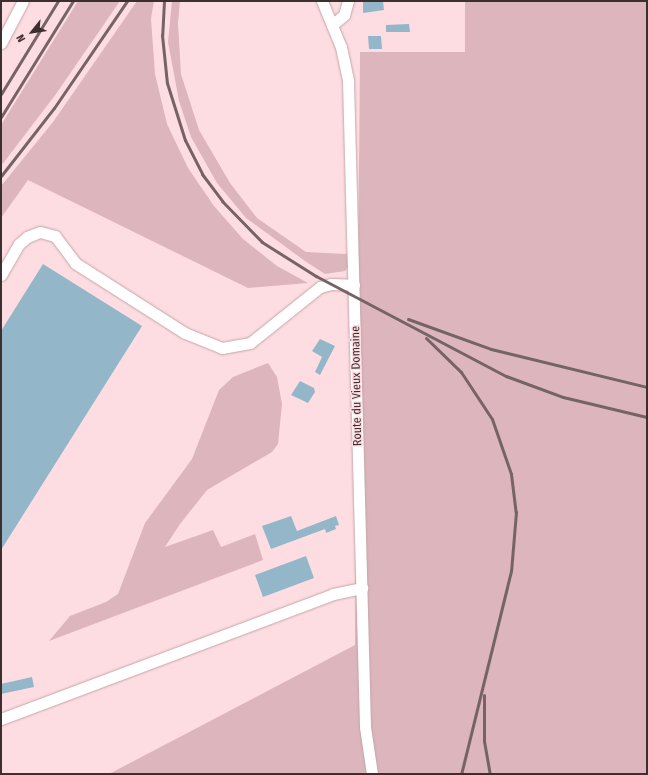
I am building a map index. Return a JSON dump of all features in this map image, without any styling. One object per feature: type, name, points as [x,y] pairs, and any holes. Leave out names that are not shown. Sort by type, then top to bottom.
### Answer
[{"type":"street","points":[[1,43],[23,1]]},
{"type":"street","name":"Route du Vieux Domaine","points":[[322,1],[341,47],[348,81],[366,727],[372,774]]},
{"type":"street","points":[[332,25],[344,15],[348,1]]},
{"type":"street","points":[[1,276],[19,244],[28,237],[40,232],[55,236],[75,263],[185,333],[222,348],[250,343],[320,287],[331,284],[354,285]]},
{"type":"street","points":[[1,719],[333,594],[362,588]]},
{"type":"shaded area","points":[[78,1],[120,1],[56,94],[1,166],[1,125]]},
{"type":"shaded area","points":[[137,1],[154,1],[151,19],[155,74],[167,124],[188,168],[214,206],[243,239],[277,266],[308,283],[248,288],[28,180],[1,218],[1,186],[53,122]]},
{"type":"shaded area","points":[[172,1],[180,1],[178,23],[181,74],[199,130],[230,183],[257,218],[306,252],[347,254],[348,267],[345,271],[325,274],[305,261],[246,218],[217,183],[191,137],[179,101],[168,42]]},
{"type":"shaded area","points":[[465,1],[647,1],[647,774],[109,774],[355,645],[360,52],[465,52]]},
{"type":"shaded area","points":[[268,363],[277,377],[282,404],[278,444],[272,452],[207,490],[180,524],[165,547],[213,530],[221,547],[255,534],[263,560],[49,641],[70,616],[106,602],[118,594],[145,523],[192,459],[219,390],[233,377]]},
{"type":"building","points":[[363,1],[383,1],[384,10],[363,13]]},
{"type":"building","points":[[409,24],[410,32],[386,32],[386,25]]},
{"type":"building","points":[[368,36],[381,36],[382,49],[369,49]]},
{"type":"building","points":[[43,264],[142,326],[1,550],[1,331]]},
{"type":"building","points":[[320,339],[335,346],[320,375],[315,372],[322,357],[312,351]]},
{"type":"building","points":[[300,381],[314,388],[315,392],[308,403],[291,395]]},
{"type":"building","points":[[291,516],[297,531],[336,516],[339,525],[335,526],[336,529],[326,533],[325,529],[271,549],[262,526]]},
{"type":"building","points":[[306,556],[314,578],[263,597],[255,575]]},
{"type":"building","points":[[32,677],[34,687],[1,694],[1,684]]},
{"type":"railway","points":[[1,94],[58,1]]},
{"type":"railway","points":[[1,117],[73,1]]},
{"type":"railway","points":[[1,176],[54,108],[127,1]]},
{"type":"railway","points":[[164,1],[162,35],[167,83],[185,140],[202,174],[222,201],[262,242],[316,276],[506,376],[563,397],[647,417]]},
{"type":"railway","points":[[408,319],[491,349],[647,387]]},
{"type":"railway","points":[[426,338],[461,372],[492,419],[511,474],[516,512],[511,571],[461,774]]},
{"type":"railway","points":[[484,695],[484,741],[490,774]]}]
